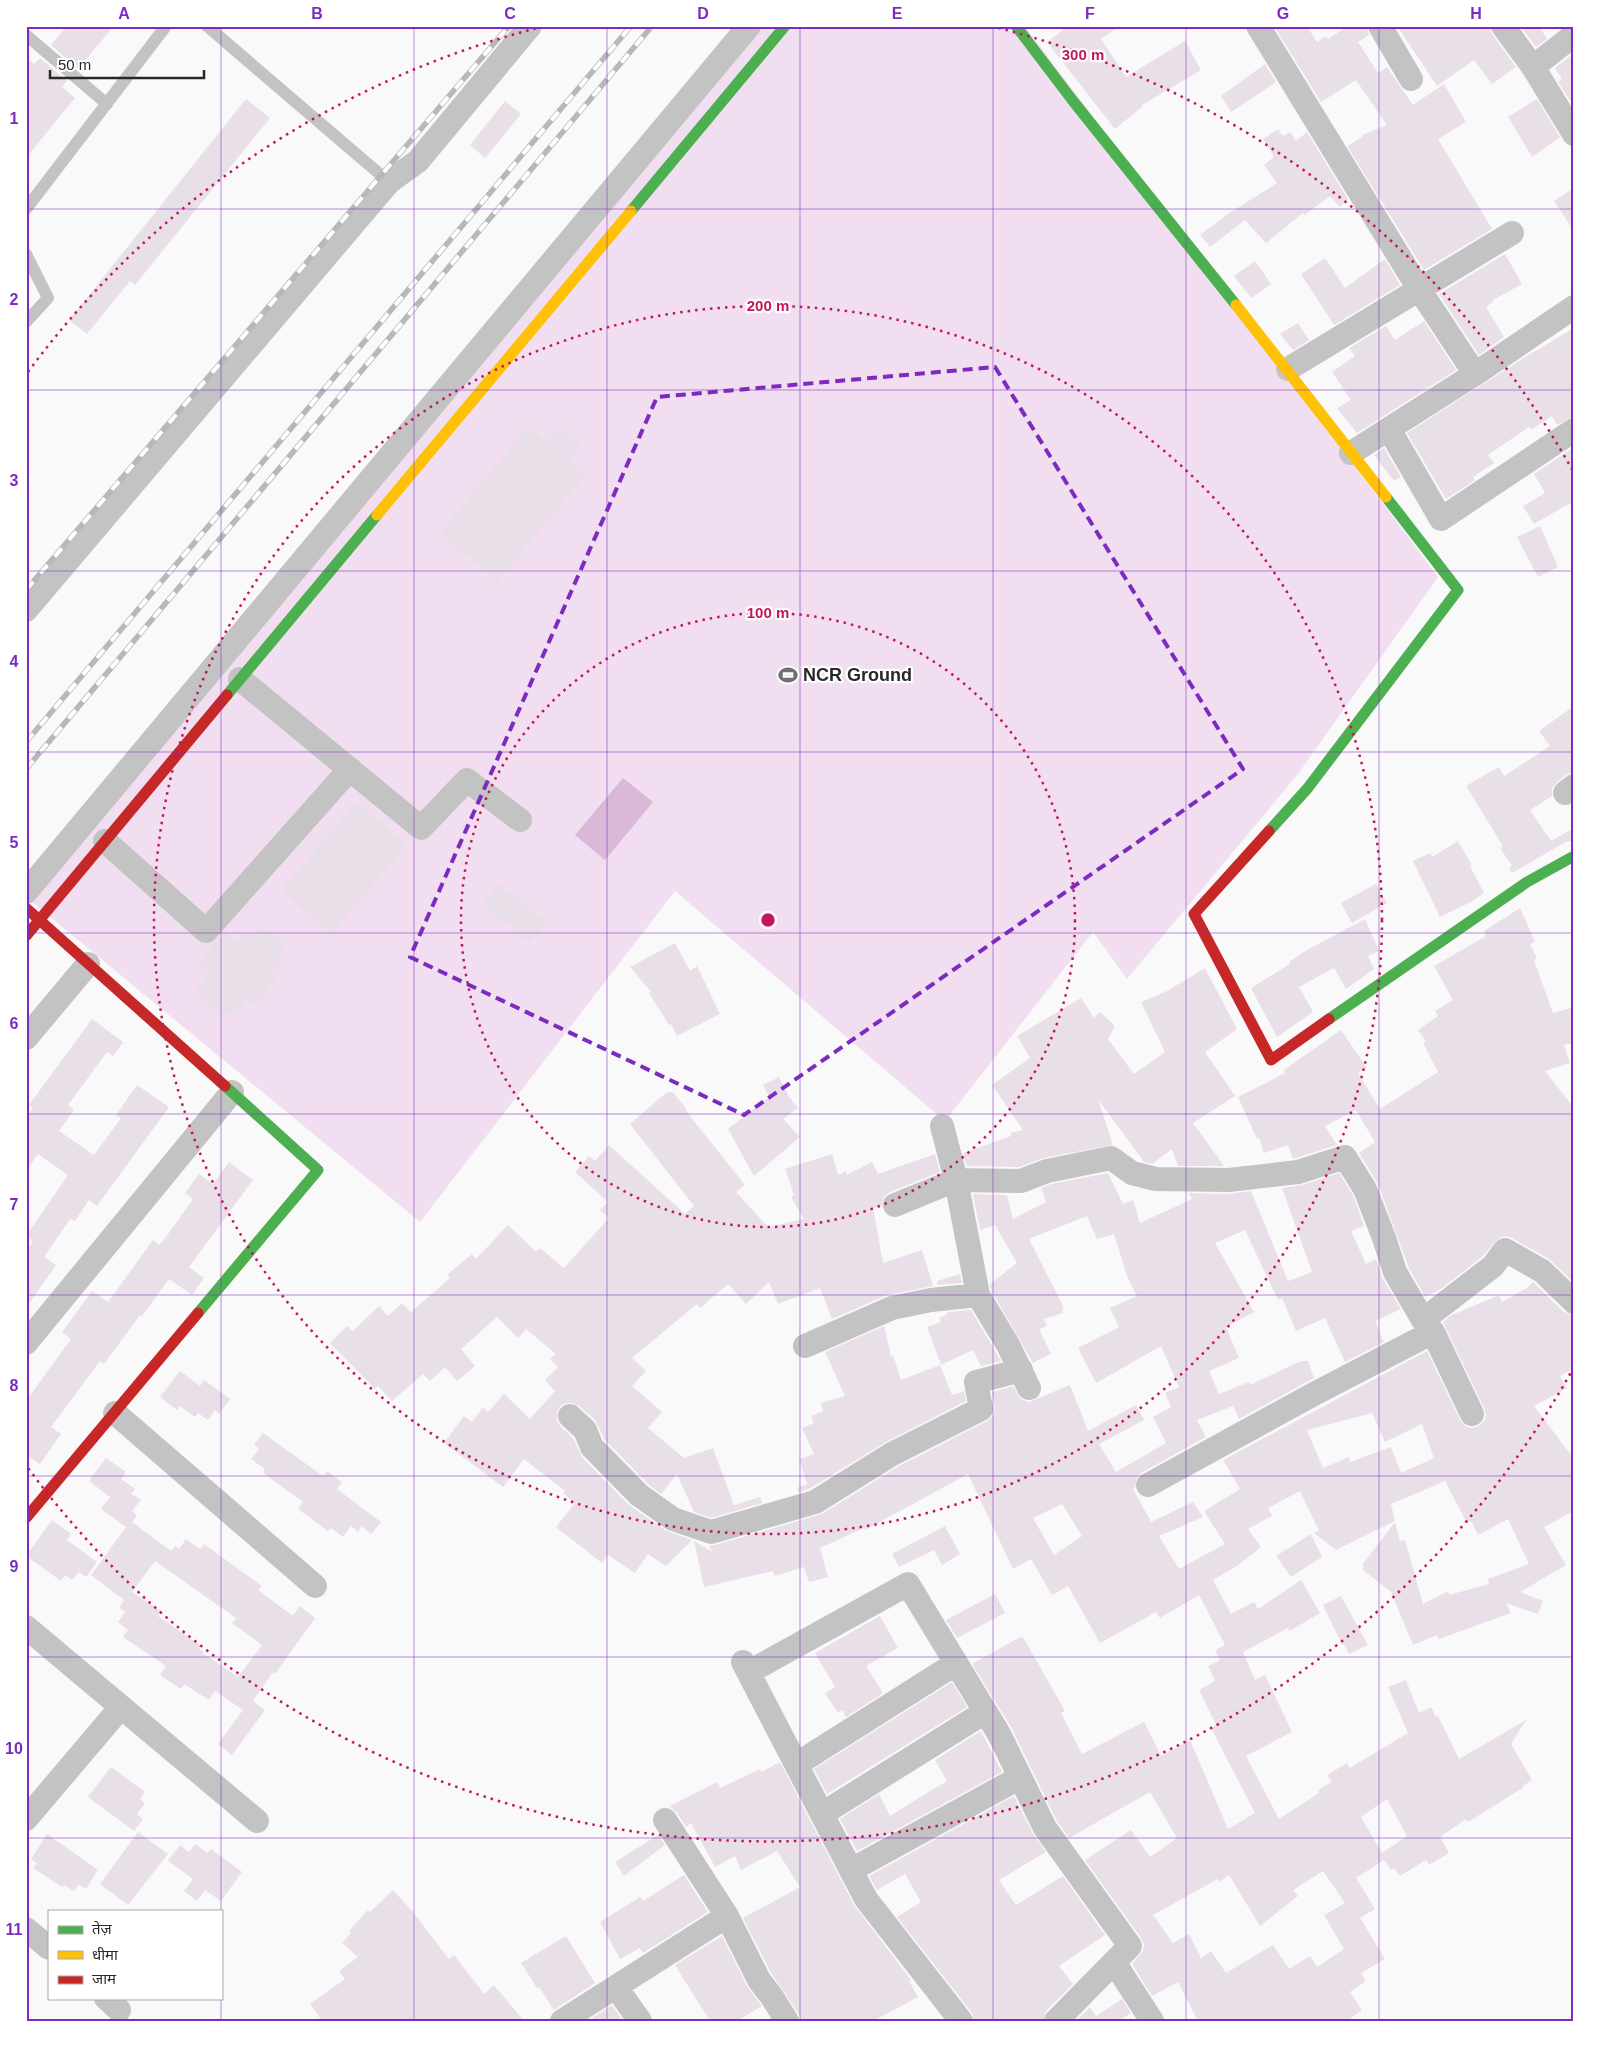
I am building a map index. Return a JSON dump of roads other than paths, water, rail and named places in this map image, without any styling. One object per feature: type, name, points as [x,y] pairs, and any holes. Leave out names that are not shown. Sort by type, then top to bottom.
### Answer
[{"type":"street","points":[[26,610],[389,182],[418,162],[530,26]]},
{"type":"street","points":[[26,892],[749,26]]},
{"type":"street","points":[[26,936],[785,26]]},
{"type":"street","points":[[1016,26],[1073,102],[1288,369],[1458,590],[1307,789],[1194,914],[1271,1060],[1528,882],[1574,856]]},
{"type":"street","points":[[1258,26],[1419,289],[1475,374]]},
{"type":"street","points":[[1380,26],[1410,78]]},
{"type":"street","points":[[1503,26],[1533,67],[1574,134]]},
{"type":"street","points":[[1533,67],[1574,35]]},
{"type":"street","points":[[1288,369],[1512,233]]},
{"type":"street","points":[[1351,453],[1475,374],[1574,307]]},
{"type":"street","points":[[1389,429],[1440,519],[1574,430]]},
{"type":"street","points":[[240,680],[421,828],[467,780],[520,820]]},
{"type":"street","points":[[105,841],[206,931],[350,769]]},
{"type":"street","points":[[26,908],[318,1170],[26,1518]]},
{"type":"street","points":[[26,1038],[88,964]]},
{"type":"street","points":[[26,1343],[232,1092]]},
{"type":"street","points":[[570,1416],[585,1430],[592,1446],[639,1495],[673,1519],[711,1532],[815,1502],[892,1454],[981,1410],[976,1382],[1025,1379],[978,1295],[956,1180],[942,1126]]},
{"type":"street","points":[[895,1204],[956,1180],[1021,1181],[1047,1171],[1111,1158],[1132,1174],[1156,1179],[1229,1180],[1298,1172],[1345,1156],[1365,1189],[1395,1272],[1428,1326],[1472,1414]]},
{"type":"street","points":[[1148,1485],[1314,1394],[1428,1326],[1493,1266],[1505,1250],[1542,1271],[1574,1302]]},
{"type":"street","points":[[805,1346],[892,1308],[931,1300],[978,1295]]},
{"type":"street","points":[[115,1413],[315,1586]]},
{"type":"street","points":[[961,2021],[866,1899],[746,1667],[908,1584],[999,1734],[1045,1828],[1130,1946],[1056,2021]]},
{"type":"street","points":[[26,1627],[257,1821]]},
{"type":"street","points":[[797,1764],[955,1664]]},
{"type":"street","points":[[26,1819],[121,1707]]},
{"type":"street","points":[[822,1814],[985,1712]]},
{"type":"street","points":[[852,1870],[1019,1778]]},
{"type":"street","points":[[665,1820],[727,1916],[759,1980],[787,2021]]},
{"type":"street","points":[[562,2021],[727,1916]]},
{"type":"street","points":[[26,1928],[48,1947]]},
{"type":"street","points":[[1114,1962],[1152,2021]]},
{"type":"street","points":[[616,1987],[640,2021]]},
{"type":"lane","points":[[26,209],[166,26]]},
{"type":"lane","points":[[207,26],[389,182]]},
{"type":"lane","points":[[26,35],[106,104]]},
{"type":"lane","points":[[26,254],[48,298],[26,322]]},
{"type":"railway","points":[[26,590],[509,26]]},
{"type":"railway","points":[[26,742],[631,26]]},
{"type":"railway","points":[[26,769],[652,26]]},
{"type":"place","name":"NCR Ground","points":[[788,675]]}]
